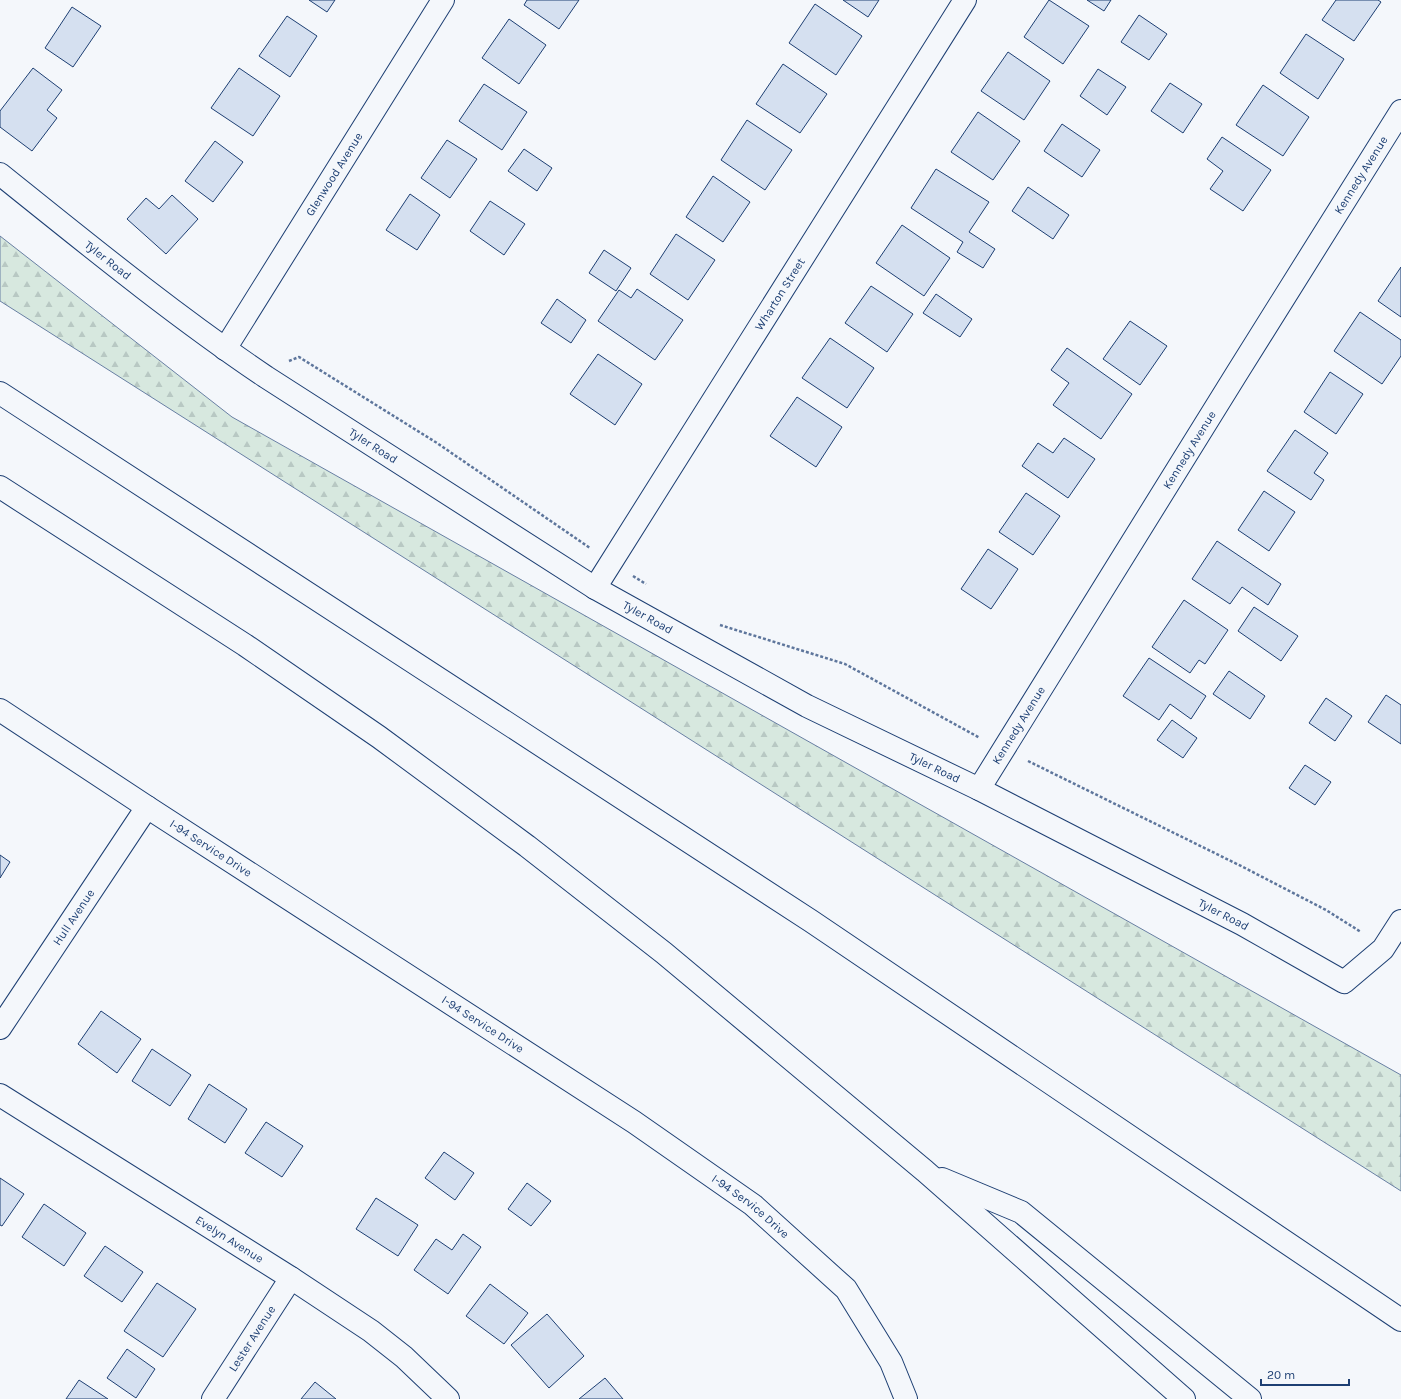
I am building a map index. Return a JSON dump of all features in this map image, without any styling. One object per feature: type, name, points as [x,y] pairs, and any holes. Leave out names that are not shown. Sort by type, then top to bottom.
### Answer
[{"type":"main road","name":"Glenwood Avenue","points":[[225,349],[443,0]]},
{"type":"main road","name":"Wharton Street","points":[[595,588],[965,0]]},
{"type":"main road","name":"Kennedy Avenue","points":[[978,789],[1401,111]]},
{"type":"main road","name":"Tyler Road","points":[[0,174],[66,227],[225,349],[595,588],[807,706],[978,789],[1242,924],[1344,982],[1383,949],[1401,921]]},
{"type":"main road","points":[[0,393],[811,921],[1401,1320]]},
{"type":"main road","points":[[0,487],[245,646],[379,738],[527,846],[664,953],[924,1171],[1184,1399]]},
{"type":"main road","name":"I-94 Service Drive","points":[[0,710],[147,807],[634,1122],[754,1205],[846,1289],[891,1362],[906,1399]]},
{"type":"main road","name":"Hull Avenue","points":[[0,1028],[147,807]]},
{"type":"main road","name":"Evelyn Avenue","points":[[0,1095],[291,1278],[371,1331],[404,1357],[448,1399]]},
{"type":"main road","points":[[924,1171],[1021,1212],[1250,1399]]},
{"type":"main road","name":"Lester Avenue","points":[[213,1399],[291,1278]]},
{"type":"path","points":[[287,362],[299,357],[437,443],[612,563],[652,587]]},
{"type":"path","points":[[713,622],[845,664],[1002,750],[1036,764],[1326,910],[1363,934]]},
{"type":"green space","points":[[0,236],[232,417],[1401,1075],[1401,1191],[0,301]]},
{"type":"building","points":[[309,0],[335,0],[327,12]]},
{"type":"building","points":[[527,0],[579,0],[559,29],[524,5]]},
{"type":"building","points":[[843,0],[879,0],[868,17]]},
{"type":"building","points":[[1049,0],[1089,26],[1063,64],[1024,37]]},
{"type":"building","points":[[1087,0],[1111,0],[1104,11]]},
{"type":"building","points":[[1336,0],[1378,0],[1381,2],[1354,41],[1322,20]]},
{"type":"building","points":[[815,4],[862,36],[836,75],[789,43]]},
{"type":"building","points":[[72,7],[101,26],[73,67],[45,48]]},
{"type":"building","points":[[1139,15],[1167,34],[1149,60],[1121,42]]},
{"type":"building","points":[[287,16],[317,36],[290,77],[259,56]]},
{"type":"building","points":[[509,19],[546,45],[519,84],[482,58]]},
{"type":"building","points":[[1306,34],[1344,59],[1318,99],[1280,73]]},
{"type":"building","points":[[1008,52],[1050,81],[1024,120],[981,91]]},
{"type":"building","points":[[783,64],[827,94],[800,133],[756,104]]},
{"type":"building","points":[[33,68],[62,90],[47,110],[57,118],[32,151],[0,127],[0,111]]},
{"type":"building","points":[[239,68],[280,96],[253,136],[211,108]]},
{"type":"building","points":[[1098,69],[1126,87],[1107,115],[1080,96]]},
{"type":"building","points":[[1170,83],[1202,104],[1183,133],[1151,111]]},
{"type":"building","points":[[484,84],[527,112],[502,150],[459,121]]},
{"type":"building","points":[[1263,85],[1309,117],[1283,156],[1236,125]]},
{"type":"building","points":[[978,112],[1020,141],[993,180],[951,152]]},
{"type":"building","points":[[747,120],[792,150],[765,190],[721,160]]},
{"type":"building","points":[[1062,124],[1100,150],[1082,177],[1044,151]]},
{"type":"building","points":[[1222,137],[1271,170],[1243,211],[1210,189],[1223,171],[1207,159]]},
{"type":"building","points":[[447,140],[477,159],[450,198],[421,178]]},
{"type":"building","points":[[215,141],[243,162],[213,202],[185,181]]},
{"type":"building","points":[[524,149],[552,168],[537,191],[508,171]]},
{"type":"building","points":[[936,169],[989,202],[969,232],[995,249],[983,268],[957,252],[963,242],[911,208]]},
{"type":"building","points":[[713,176],[750,202],[723,242],[686,217]]},
{"type":"building","points":[[1028,187],[1069,215],[1053,239],[1012,211]]},
{"type":"building","points":[[410,194],[440,215],[417,250],[386,230]]},
{"type":"building","points":[[172,195],[198,219],[166,254],[127,219],[146,198],[159,209]]},
{"type":"building","points":[[490,201],[525,224],[504,255],[470,231]]},
{"type":"building","points":[[902,225],[950,258],[924,296],[876,263]]},
{"type":"building","points":[[676,234],[715,260],[688,300],[650,274]]},
{"type":"building","points":[[604,250],[631,268],[616,291],[589,273]]},
{"type":"building","points":[[1401,267],[1401,317],[1378,301]]},
{"type":"building","points":[[871,286],[913,314],[887,352],[845,323]]},
{"type":"building","points":[[637,289],[683,320],[655,360],[598,321],[619,290],[631,298]]},
{"type":"building","points":[[936,294],[972,319],[960,337],[923,313]]},
{"type":"building","points":[[557,299],[586,320],[571,343],[541,323]]},
{"type":"building","points":[[1360,312],[1401,340],[1401,356],[1382,384],[1334,351]]},
{"type":"building","points":[[1130,321],[1167,346],[1140,385],[1103,359]]},
{"type":"building","points":[[830,338],[874,368],[847,408],[802,378]]},
{"type":"building","points":[[1067,348],[1132,394],[1101,439],[1053,405],[1069,383],[1051,370]]},
{"type":"building","points":[[598,354],[642,384],[615,425],[570,394]]},
{"type":"building","points":[[1330,372],[1363,394],[1336,434],[1304,412]]},
{"type":"building","points":[[797,397],[842,427],[816,467],[770,436]]},
{"type":"building","points":[[1295,430],[1328,453],[1314,473],[1324,480],[1311,500],[1267,471]]},
{"type":"building","points":[[1064,438],[1095,459],[1068,498],[1022,466],[1038,443],[1053,453]]},
{"type":"building","points":[[1264,491],[1295,512],[1269,551],[1238,530]]},
{"type":"building","points":[[1026,493],[1060,516],[1033,555],[999,532]]},
{"type":"building","points":[[1217,541],[1281,584],[1268,605],[1242,587],[1230,604],[1192,579]]},
{"type":"building","points":[[988,549],[1018,569],[991,609],[961,589]]},
{"type":"building","points":[[1184,600],[1228,630],[1205,664],[1199,660],[1190,673],[1152,647]]},
{"type":"building","points":[[1254,607],[1298,636],[1281,661],[1238,631]]},
{"type":"building","points":[[1149,658],[1206,696],[1191,719],[1170,704],[1159,720],[1123,696]]},
{"type":"building","points":[[1229,671],[1265,696],[1250,719],[1213,694]]},
{"type":"building","points":[[1386,695],[1401,705],[1401,744],[1368,722]]},
{"type":"building","points":[[1326,698],[1352,716],[1335,741],[1309,723]]},
{"type":"building","points":[[1172,720],[1197,738],[1183,758],[1157,740]]},
{"type":"building","points":[[1305,765],[1331,782],[1315,805],[1289,788]]},
{"type":"building","points":[[0,855],[10,862],[0,878]]},
{"type":"building","points":[[101,1011],[141,1039],[117,1073],[78,1044]]},
{"type":"building","points":[[152,1049],[191,1075],[170,1106],[132,1081]]},
{"type":"building","points":[[209,1084],[247,1109],[225,1143],[188,1119]]},
{"type":"building","points":[[266,1122],[303,1146],[282,1177],[245,1153]]},
{"type":"building","points":[[444,1152],[474,1173],[455,1200],[425,1178]]},
{"type":"building","points":[[0,1178],[24,1194],[2,1226],[0,1225]]},
{"type":"building","points":[[527,1183],[551,1201],[531,1226],[508,1209]]},
{"type":"building","points":[[376,1198],[418,1225],[398,1256],[356,1229]]},
{"type":"building","points":[[44,1204],[86,1233],[64,1266],[22,1237]]},
{"type":"building","points":[[463,1234],[481,1247],[448,1294],[414,1270],[436,1239],[452,1250]]},
{"type":"building","points":[[105,1246],[143,1272],[122,1302],[84,1276]]},
{"type":"building","points":[[157,1283],[196,1309],[163,1357],[124,1331]]},
{"type":"building","points":[[490,1284],[528,1313],[504,1344],[466,1316]]},
{"type":"building","points":[[547,1314],[584,1356],[549,1388],[511,1345]]},
{"type":"building","points":[[127,1349],[155,1369],[136,1398],[107,1378]]},
{"type":"building","points":[[605,1378],[623,1399],[579,1399]]},
{"type":"building","points":[[79,1380],[108,1399],[66,1399]]},
{"type":"building","points":[[315,1382],[336,1399],[301,1399]]}]
